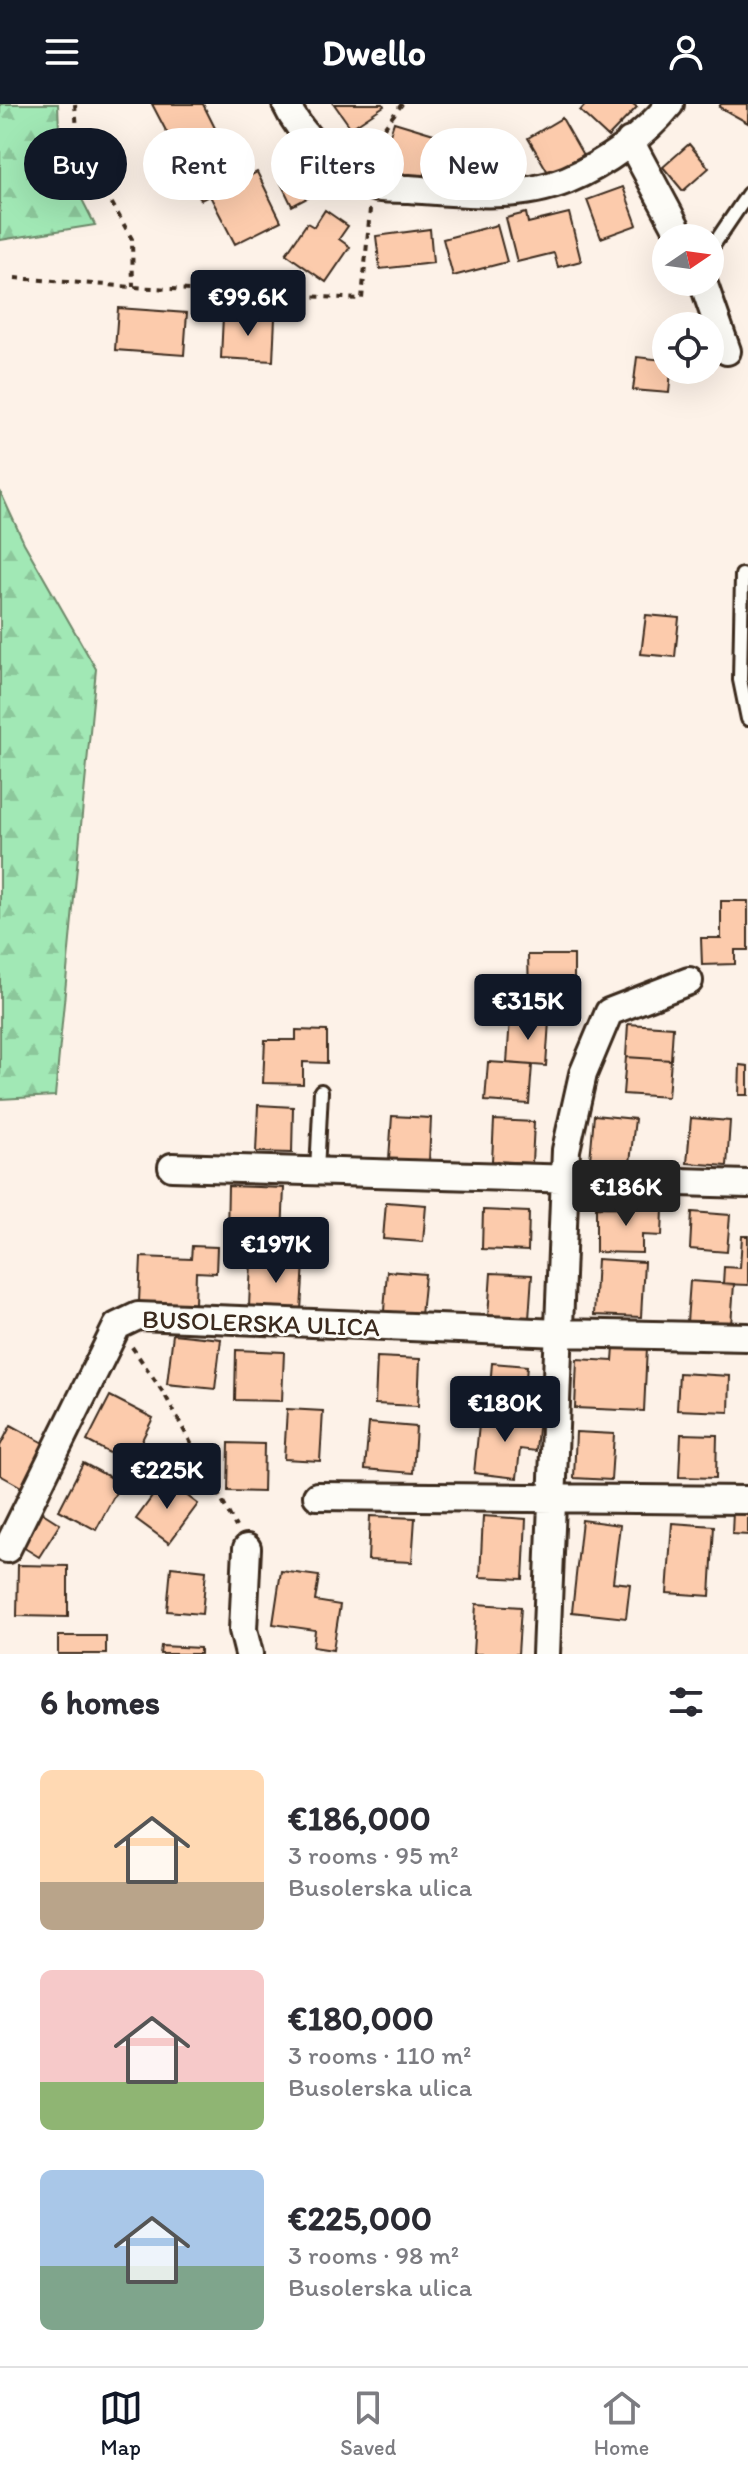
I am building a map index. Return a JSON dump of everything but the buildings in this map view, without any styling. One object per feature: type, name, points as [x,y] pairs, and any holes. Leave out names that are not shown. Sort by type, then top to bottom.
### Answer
[{"type":"street","points":[[286,104],[300,128]]},
{"type":"street","points":[[404,185],[495,194],[534,190],[566,180],[601,163],[670,104]]},
{"type":"street","points":[[630,141],[674,224]]},
{"type":"street","points":[[708,296],[727,351]]},
{"type":"street","points":[[546,1654],[566,1150],[583,1074],[609,1012],[689,981]]},
{"type":"street","points":[[172,1167],[748,1184]]},
{"type":"street","name":"BUSOLERSKA ULICA","points":[[7,1549],[117,1326],[138,1316],[559,1333],[748,1337]]},
{"type":"street","points":[[317,1496],[748,1500]]},
{"type":"street","points":[[247,1548],[243,1630],[249,1654]]},
{"type":"lane","points":[[724,229],[748,194]]},
{"type":"lane","points":[[742,575],[740,680],[748,719]]},
{"type":"lane","points":[[317,1171],[321,1091]]},
{"type":"path","points":[[75,104],[78,143],[132,239],[133,287]]},
{"type":"path","points":[[389,128],[402,104]]},
{"type":"path","points":[[15,278],[362,299],[361,200]]},
{"type":"path","points":[[117,1326],[165,1395],[247,1548]]},
{"type":"green space","points":[[0,104],[58,104],[59,128],[24,128],[24,200],[82,200],[95,225],[0,240]]},
{"type":"green space","points":[[0,491],[24,543],[96,669],[55,1096],[0,1099]]}]
